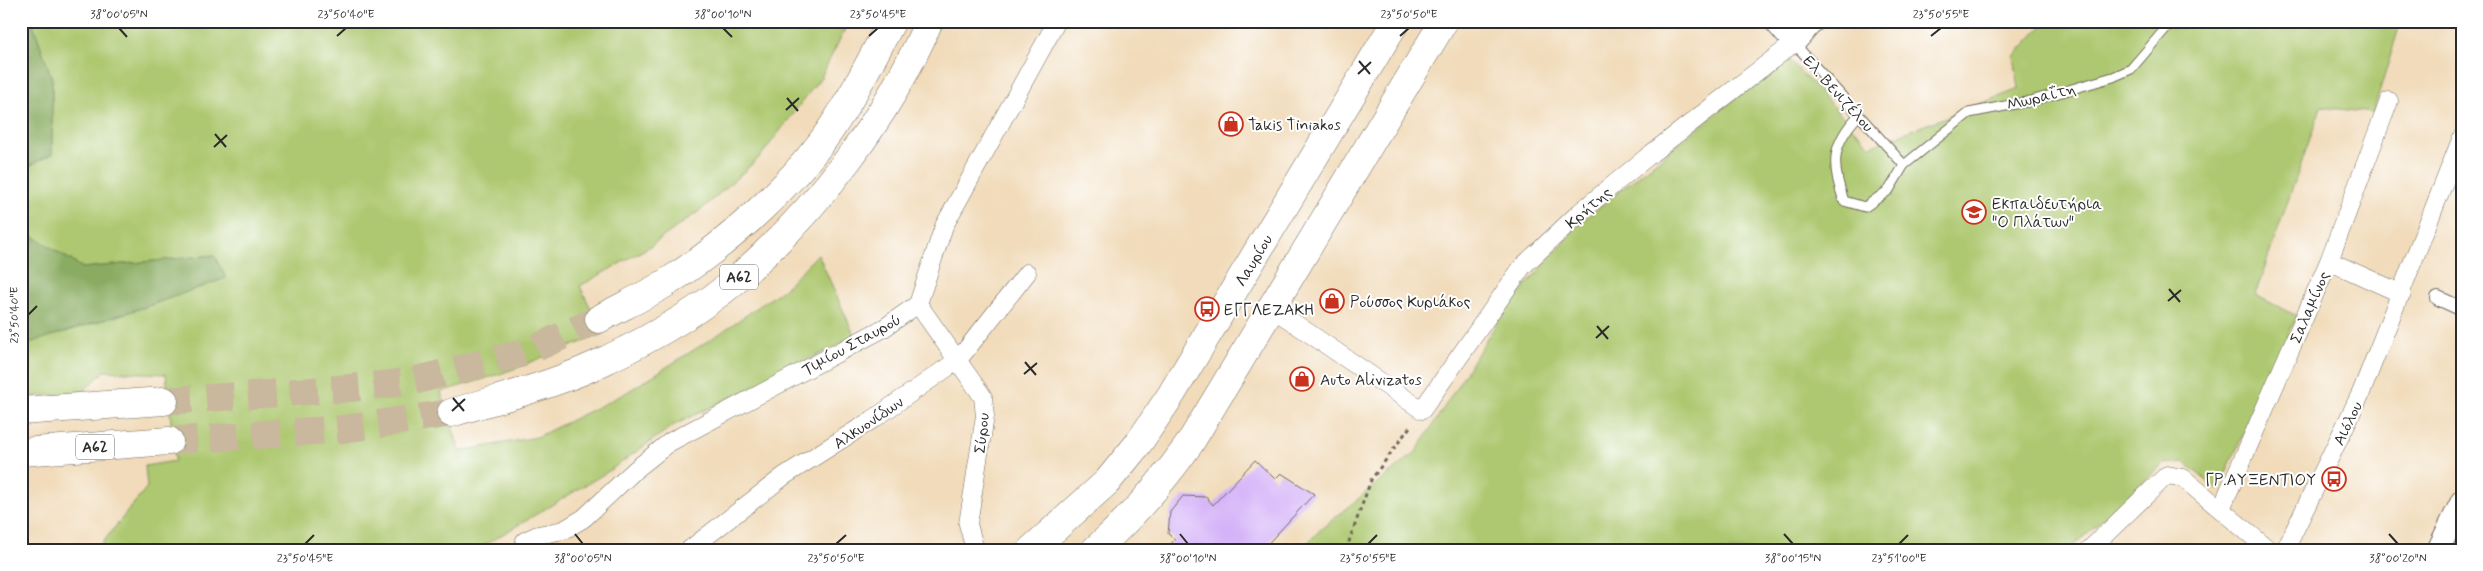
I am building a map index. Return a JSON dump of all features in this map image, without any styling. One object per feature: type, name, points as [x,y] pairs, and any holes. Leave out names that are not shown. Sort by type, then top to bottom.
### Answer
[{"type":"main road","name":"Α62","points":[[599,320],[666,283],[718,245],[773,196],[820,143],[858,84],[892,21]]},
{"type":"main road","name":"Α62","points":[[451,413],[537,387],[607,360],[673,323],[735,280],[789,230],[838,172],[912,61],[929,21]]},
{"type":"main road","name":"Λαυρίου","points":[[1031,550],[1097,492],[1138,444],[1171,395],[1396,21]]},
{"type":"main road","points":[[1095,550],[1124,524],[1172,469],[1272,308],[1444,21]]},
{"type":"main road","points":[[21,411],[164,401]]},
{"type":"main road","name":"Α62","points":[[21,452],[169,442]]},
{"type":"street","name":"Τιμίου Σταυρού","points":[[526,550],[525,541],[538,535],[564,530],[584,518],[635,470],[670,442],[884,328],[918,304],[944,226],[1057,21]]},
{"type":"street","name":"Ελ. Βενιζέλου","points":[[1776,21],[1794,43]]},
{"type":"street","points":[[1794,43],[1812,21]]},
{"type":"street","name":"Κρήτης","points":[[1422,410],[1522,267],[1580,212],[1645,158],[1794,43]]},
{"type":"street","name":"Σαλαμίνος","points":[[2221,509],[2329,261],[2389,101]]},
{"type":"street","name":"Αιόλου","points":[[2285,550],[2361,393],[2402,294],[2462,137]]},
{"type":"street","points":[[2329,261],[2402,294]]},
{"type":"street","name":"Αλκυονίδων","points":[[689,550],[784,476],[872,420],[958,360],[1027,273]]},
{"type":"street","points":[[2438,298],[2462,309]]},
{"type":"street","name":"Σύρου","points":[[918,304],[983,398],[985,416],[968,524],[975,550]]},
{"type":"street","points":[[1272,308],[1422,410]]},
{"type":"street","points":[[2089,550],[2167,475],[2183,478],[2269,550]]},
{"type":"street","points":[[2438,550],[2462,501]]},
{"type":"lane","name":"Μωραΐτη","points":[[1904,165],[1969,113],[2031,101],[2113,77],[2131,69],[2172,21]]},
{"type":"lane","name":"Ελ. Βενιζέλου","points":[[1794,43],[1904,165]]},
{"type":"lane","points":[[1859,115],[1844,130],[1835,152],[1835,177],[1844,202],[1865,207],[1889,190],[1904,165]]},
{"type":"path","points":[[1346,550],[1371,480],[1422,410]]},
{"type":"green space","points":[[21,21],[32,21],[52,79],[52,154],[21,170]]},
{"type":"green space","points":[[32,21],[849,21],[821,77],[760,157],[702,209],[649,247],[580,286],[603,334],[500,374],[441,392],[460,451],[537,437],[624,394],[719,334],[784,289],[818,254],[855,337],[674,425],[609,471],[476,550],[101,550],[103,542],[147,487],[145,466],[175,461],[166,374],[105,371],[81,393],[21,397],[21,342],[26,344],[145,307],[226,278],[214,255],[83,268],[25,231],[21,224],[21,170],[52,154],[52,79]]},
{"type":"green space","points":[[2047,21],[2401,21],[2373,113],[2321,107],[2255,295],[2297,316],[2218,490],[2184,462],[2163,464],[2069,550],[1301,550],[1321,529],[1416,452],[1505,310],[1582,221],[1787,57],[1870,146],[2019,89],[2014,56]]},
{"type":"green space","points":[[21,224],[25,231],[83,268],[214,255],[226,278],[145,307],[26,344],[21,342]]},
{"type":"building","points":[[1255,460],[1275,479],[1281,473],[1314,494],[1262,550],[1166,550],[1175,539],[1168,534],[1170,512],[1183,496],[1206,497],[1213,505]]},
{"type":"tunnel","points":[[164,401],[339,389],[409,382],[527,352],[599,319]]},
{"type":"tunnel","points":[[169,441],[343,429],[451,413]]},
{"type":"place","name":"Takis Tiniakos","points":[[1231,124]]},
{"type":"place","name":"Εκπαιδευτήρια \"Ο Πλάτων\"","points":[[1974,212]]},
{"type":"place","name":"Ρούσσος Κυριάκος","points":[[1332,301]]},
{"type":"place","name":"ΕΓΓΛΕΖΑΚΗ","points":[[1207,309]]},
{"type":"place","name":"Auto Alivizatos","points":[[1302,379]]},
{"type":"place","name":"ΓΡ.ΑΥΞΕΝΤΙΟΥ","points":[[2334,479]]}]
